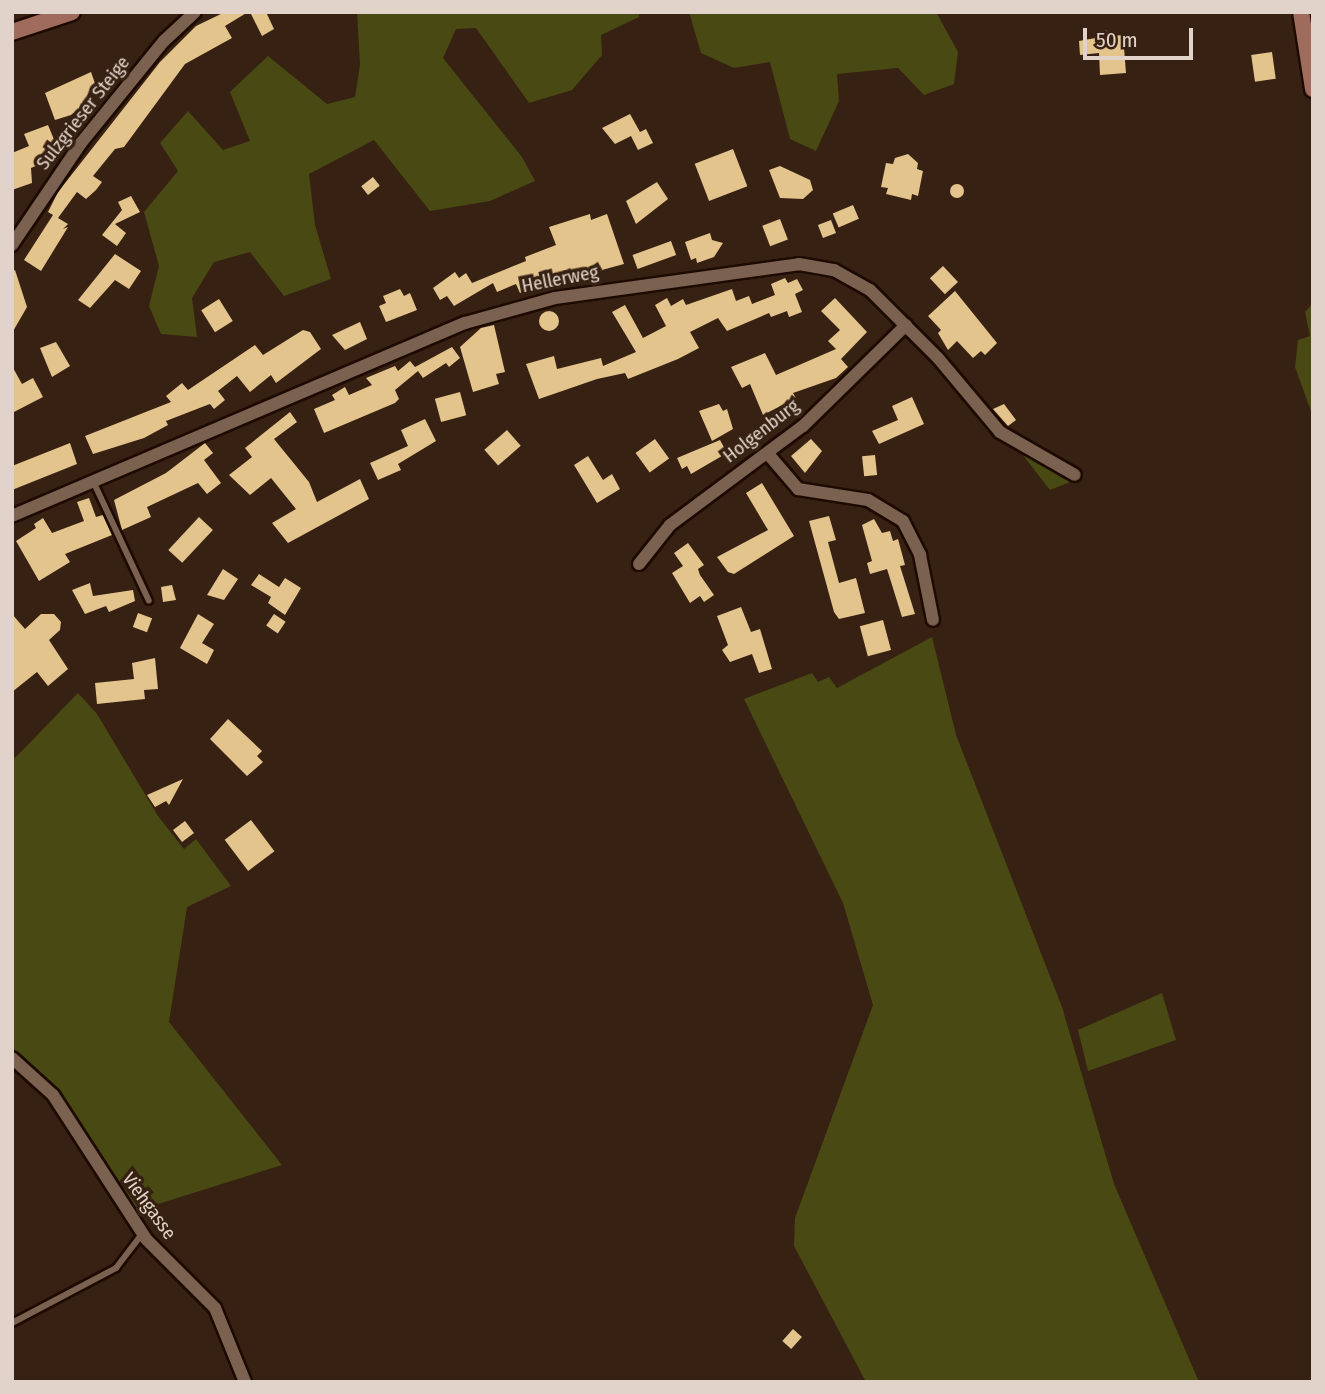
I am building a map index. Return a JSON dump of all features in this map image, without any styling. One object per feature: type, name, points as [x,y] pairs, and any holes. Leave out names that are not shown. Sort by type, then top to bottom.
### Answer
[{"type":"main road","points":[[12,32],[72,12]]},
{"type":"main road","points":[[1301,12],[1313,89]]},
{"type":"street","name":"Sulzgrieser Steige","points":[[12,244],[81,143],[164,41],[195,12]]},
{"type":"street","name":"Hellerweg","points":[[12,516],[448,328],[555,298],[811,265],[857,280],[906,325],[1000,432],[1075,475]]},
{"type":"street","name":"Holgenburg","points":[[639,564],[681,516],[769,455],[906,325]]},
{"type":"street","points":[[769,455],[798,489],[868,500],[903,521],[920,555],[933,620]]},
{"type":"street","name":"Viehgasse","points":[[12,1058],[53,1094],[142,1234],[215,1308],[245,1382]]},
{"type":"lane","points":[[93,481],[149,601]]},
{"type":"lane","points":[[12,1323],[116,1268],[142,1234]]},
{"type":"shaded area","points":[[357,12],[639,12],[639,17],[601,35],[602,55],[572,90],[529,103],[476,28],[456,29],[443,58],[522,157],[535,181],[490,201],[430,211],[374,140],[309,174],[315,225],[331,279],[284,296],[250,252],[214,262],[192,298],[197,337],[161,334],[149,306],[159,266],[144,212],[178,171],[160,143],[188,111],[223,150],[250,141],[230,92],[268,56],[327,104],[355,97],[360,65]]},
{"type":"shaded area","points":[[689,12],[936,12],[958,52],[954,84],[924,95],[898,68],[837,74],[839,101],[816,151],[790,139],[770,62],[734,68],[701,53]]},
{"type":"shaded area","points":[[1313,303],[1313,417],[1295,367],[1298,340],[1310,336],[1305,312]]},
{"type":"shaded area","points":[[1019,450],[1062,472],[1073,481],[1050,490]]},
{"type":"shaded area","points":[[932,637],[956,735],[1062,1007],[1114,1184],[1199,1382],[866,1382],[794,1246],[795,1218],[873,1005],[843,903],[744,699],[812,673],[818,682],[829,677],[837,688]]},
{"type":"shaded area","points":[[78,693],[97,714],[158,816],[184,849],[196,839],[231,886],[187,907],[169,1022],[282,1165],[136,1211],[131,1209],[57,1092],[12,1053],[12,755],[15,758]]},
{"type":"shaded area","points":[[1162,993],[1176,1040],[1088,1071],[1078,1030]]},
{"type":"building","points":[[225,12],[248,12],[225,26],[232,38],[185,64],[124,147],[115,149],[93,176],[102,182],[96,190],[86,199],[77,192],[58,218],[68,224],[63,229],[68,227],[41,271],[24,260],[53,215],[48,212],[58,192],[160,62],[196,26]]},
{"type":"building","points":[[250,12],[266,12],[274,29],[262,36]]},
{"type":"building","points":[[1106,30],[1111,36],[1123,35],[1126,73],[1100,75],[1099,53],[1080,55],[1079,41],[1101,37]]},
{"type":"building","points":[[1272,52],[1276,79],[1255,82],[1251,55]]},
{"type":"building","points":[[91,72],[98,92],[71,115],[55,120],[45,93]]},
{"type":"building","points":[[630,114],[640,132],[646,129],[653,143],[638,150],[631,136],[615,144],[602,128]]},
{"type":"building","points":[[48,125],[58,149],[48,153],[50,160],[31,168],[32,183],[12,190],[12,153],[29,146],[24,134]]},
{"type":"building","points":[[733,149],[747,186],[709,201],[695,164]]},
{"type":"building","points":[[908,154],[918,163],[917,169],[923,171],[918,196],[912,194],[911,200],[886,194],[888,188],[881,187],[886,163],[893,164],[895,158]]},
{"type":"building","points":[[780,166],[810,180],[813,190],[803,199],[780,198],[769,170]]},
{"type":"building","points":[[373,177],[380,186],[368,195],[361,186]]},
{"type":"building","points":[[657,182],[668,199],[636,224],[626,201]]},
{"type":"building","points":[[957,184],[962,186],[962,196],[957,198],[952,196],[950,191],[952,186]]},
{"type":"building","points":[[131,196],[140,212],[115,224],[126,233],[117,246],[102,235],[122,210],[118,202]]},
{"type":"building","points":[[853,205],[859,219],[839,227],[833,214]]},
{"type":"building","points":[[590,214],[591,220],[607,214],[624,264],[576,277],[570,277],[566,270],[520,293],[516,284],[497,292],[493,283],[454,306],[447,296],[440,300],[433,288],[455,272],[459,278],[466,273],[472,283],[526,261],[525,257],[556,245],[549,227]]},
{"type":"building","points":[[780,219],[788,240],[770,246],[762,226]]},
{"type":"building","points":[[831,220],[836,233],[823,238],[818,225]]},
{"type":"building","points":[[710,233],[712,240],[723,243],[714,257],[697,263],[696,258],[691,260],[685,242]]},
{"type":"building","points":[[671,241],[676,255],[638,269],[632,255]]},
{"type":"building","points":[[115,254],[141,271],[129,289],[115,280],[90,308],[78,300]]},
{"type":"building","points":[[943,266],[958,282],[945,294],[930,278]]},
{"type":"building","points":[[15,270],[27,307],[12,333],[12,271]]},
{"type":"building","points":[[785,278],[788,283],[797,279],[803,290],[795,294],[802,312],[789,317],[787,311],[771,317],[769,313],[727,331],[718,318],[690,332],[699,348],[678,359],[628,379],[625,373],[597,379],[539,399],[526,364],[554,356],[557,369],[601,358],[603,366],[636,352],[612,312],[625,305],[643,338],[666,326],[655,305],[667,298],[671,306],[683,299],[686,305],[732,289],[736,301],[749,296],[752,304],[775,295],[771,284]]},
{"type":"building","points":[[400,289],[404,296],[410,293],[417,310],[386,322],[379,306],[386,303],[383,296]]},
{"type":"building","points":[[955,291],[997,343],[985,355],[981,351],[973,358],[957,341],[948,350],[938,333],[941,330],[928,316]]},
{"type":"building","points":[[835,298],[867,332],[841,359],[848,367],[836,378],[793,393],[796,398],[763,415],[750,384],[742,388],[731,367],[765,353],[776,375],[836,349],[828,341],[840,330],[821,311]]},
{"type":"building","points":[[219,299],[233,321],[215,332],[201,310]]},
{"type":"building","points":[[549,311],[556,314],[559,321],[556,328],[549,331],[542,328],[539,321],[542,314]]},
{"type":"building","points":[[360,322],[367,339],[345,350],[332,335]]},
{"type":"building","points":[[494,325],[505,372],[496,374],[499,384],[473,392],[460,347],[481,328]]},
{"type":"building","points":[[303,330],[310,332],[321,349],[276,383],[271,375],[250,392],[237,376],[218,391],[225,400],[214,409],[210,404],[166,421],[168,425],[144,438],[93,454],[85,436],[171,402],[166,396],[182,383],[188,390],[255,345],[263,355]]},
{"type":"building","points":[[56,342],[70,366],[52,377],[40,348]]},
{"type":"building","points":[[452,347],[460,358],[449,367],[446,363],[423,378],[418,371],[395,390],[399,399],[395,403],[324,433],[314,409],[335,400],[332,395],[345,387],[349,395],[372,385],[366,378],[395,366],[398,371],[410,361],[415,367]]},
{"type":"building","points":[[12,366],[22,384],[33,378],[43,397],[12,413]]},
{"type":"building","points":[[460,392],[466,415],[441,422],[435,399]]},
{"type":"building","points":[[912,397],[924,424],[879,444],[872,431],[898,420],[892,406]]},
{"type":"building","points":[[719,404],[723,411],[727,409],[733,429],[712,441],[699,411]]},
{"type":"building","points":[[1004,404],[1016,420],[1008,426],[993,409]]},
{"type":"building","points":[[290,412],[297,422],[274,439],[309,482],[317,502],[360,479],[369,499],[288,543],[272,523],[296,509],[271,478],[250,495],[229,475],[252,457],[245,448]]},
{"type":"building","points":[[425,419],[436,441],[398,464],[401,470],[378,480],[370,463],[408,446],[401,430]]},
{"type":"building","points":[[507,430],[521,446],[498,466],[484,450]]},
{"type":"building","points":[[655,439],[669,458],[650,473],[636,453]]},
{"type":"building","points":[[811,439],[822,451],[805,473],[791,456]]},
{"type":"building","points":[[720,440],[727,453],[691,474],[687,466],[682,469],[677,458]]},
{"type":"building","points":[[70,443],[77,464],[12,490],[12,466]]},
{"type":"building","points":[[205,443],[213,453],[204,460],[221,483],[207,494],[198,483],[147,507],[151,517],[122,530],[114,500],[166,473]]},
{"type":"building","points":[[875,455],[877,475],[864,476],[862,456]]},
{"type":"building","points":[[588,456],[603,480],[612,474],[620,489],[597,503],[574,465]]},
{"type":"building","points":[[762,483],[794,536],[734,574],[728,572],[717,557],[768,530],[746,493]]},
{"type":"building","points":[[89,498],[96,517],[103,515],[112,535],[65,554],[70,562],[39,581],[16,541],[36,528],[34,524],[43,518],[52,533],[84,521],[77,502]]},
{"type":"building","points":[[829,516],[836,540],[828,542],[839,583],[856,578],[865,613],[839,619],[834,612],[809,521]]},
{"type":"building","points":[[199,517],[213,530],[182,563],[168,550]]},
{"type":"building","points":[[874,519],[882,533],[890,531],[893,541],[898,539],[905,565],[900,566],[915,614],[902,617],[887,569],[870,574],[867,563],[872,561],[862,525]]},
{"type":"building","points":[[688,543],[704,565],[698,569],[700,575],[714,595],[704,602],[700,596],[690,603],[672,573],[683,566],[674,553]]},
{"type":"building","points":[[223,569],[238,579],[224,600],[207,595]]},
{"type":"building","points":[[259,574],[279,587],[285,578],[301,588],[285,615],[268,603],[271,597],[251,585]]},
{"type":"building","points":[[90,583],[93,596],[133,590],[135,601],[109,612],[106,606],[85,614],[72,590]]},
{"type":"building","points":[[172,585],[176,600],[163,602],[161,587]]},
{"type":"building","points":[[741,607],[751,632],[760,629],[772,669],[759,673],[752,654],[730,662],[722,650],[728,645],[717,616]]},
{"type":"building","points":[[138,613],[152,618],[147,632],[133,627]]},
{"type":"building","points":[[12,614],[25,629],[41,614],[54,614],[61,622],[60,630],[49,640],[68,669],[48,686],[37,672],[12,692]]},
{"type":"building","points":[[198,614],[214,624],[202,643],[214,650],[207,664],[180,648]]},
{"type":"building","points":[[274,614],[286,622],[278,633],[266,626]]},
{"type":"building","points":[[883,620],[891,650],[868,656],[860,626]]},
{"type":"building","points":[[155,658],[158,689],[144,690],[145,699],[97,704],[95,683],[134,679],[132,663]]},
{"type":"building","points":[[228,719],[262,751],[257,756],[263,762],[247,776],[210,739]]},
{"type":"building","points":[[183,779],[169,805],[166,801],[155,807],[147,795]]},
{"type":"building","points":[[251,820],[274,851],[248,871],[225,840]]},
{"type":"building","points":[[185,821],[194,833],[182,842],[173,830]]},
{"type":"building","points":[[793,1329],[802,1337],[791,1349],[782,1341]]}]
